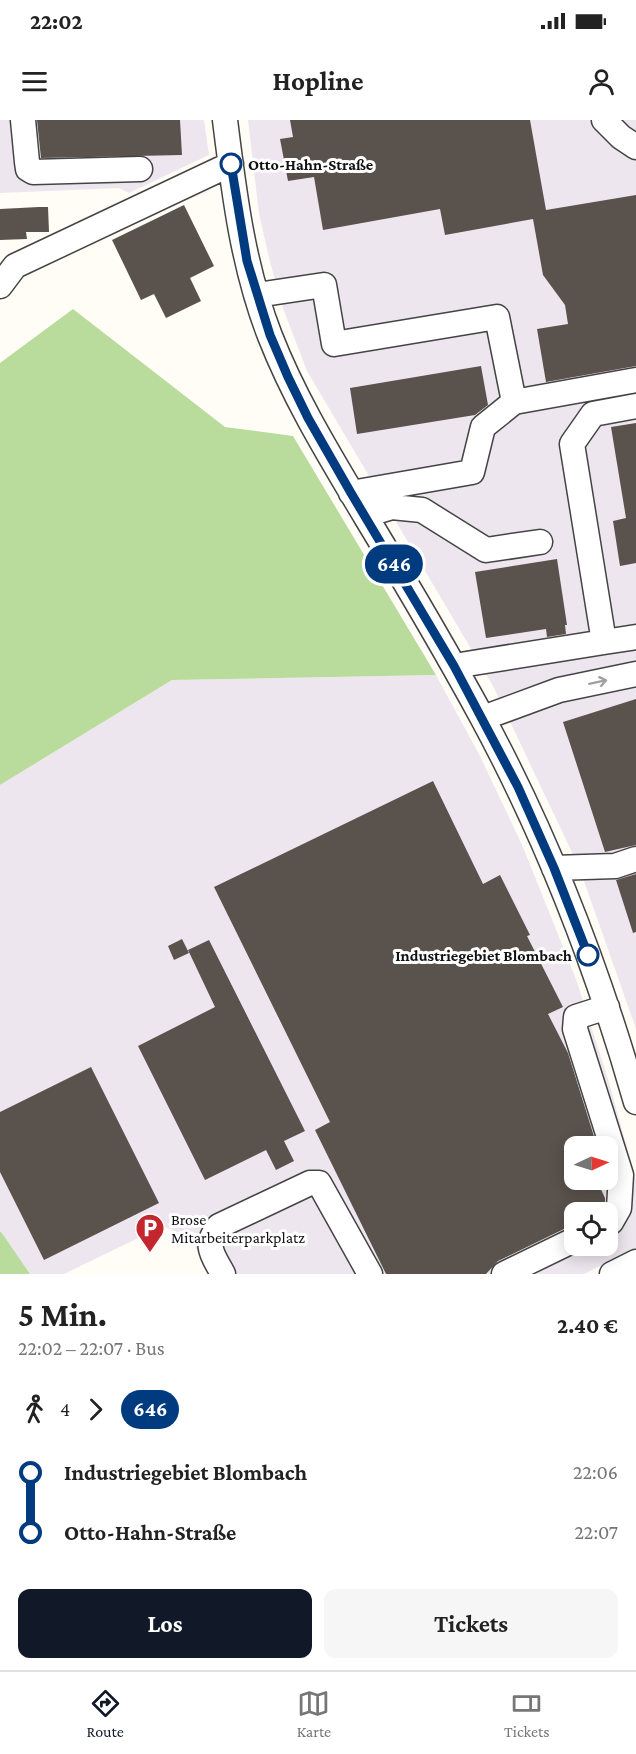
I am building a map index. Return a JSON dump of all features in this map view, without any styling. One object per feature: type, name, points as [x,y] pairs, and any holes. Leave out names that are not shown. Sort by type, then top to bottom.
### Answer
[{"type":"street","points":[[23,120],[28,169],[33,172],[140,169]]},
{"type":"street","points":[[225,120],[247,261],[270,335],[308,418],[454,666],[518,787],[554,868],[607,1006],[627,1035],[636,1102]]},
{"type":"street","points":[[603,120],[636,147]]},
{"type":"street","points":[[0,286],[15,266],[231,164]]},
{"type":"street","points":[[257,295],[324,285],[334,344],[497,317],[514,402]]},
{"type":"street","points":[[351,493],[472,472],[483,427],[514,402],[636,380]]},
{"type":"street","points":[[604,642],[572,444],[593,414],[636,406]]},
{"type":"street","points":[[365,515],[392,507],[422,510],[486,550],[540,542]]},
{"type":"street","points":[[454,666],[636,637]]},
{"type":"street","points":[[483,718],[559,690],[636,674]]},
{"type":"street","points":[[554,868],[625,863]]},
{"type":"street","points":[[607,1006],[576,1017],[575,1029],[621,1175],[618,1210]]},
{"type":"street","points":[[223,1274],[210,1247],[211,1236],[219,1227],[310,1183],[319,1183],[370,1274]]},
{"type":"street","points":[[504,1274],[564,1245]]},
{"type":"street","points":[[612,1274],[636,1262]]},
{"type":"shaded area","points":[[0,120],[204,120],[209,155],[129,193],[119,188],[0,193]]},
{"type":"shaded area","points":[[248,120],[636,120],[636,1029],[579,867],[493,686],[307,371],[284,311],[270,262],[259,214]]},
{"type":"shaded area","points":[[436,675],[480,756],[523,847],[576,979],[609,1082],[636,1181],[636,1248],[584,1274],[209,1274],[191,1238],[163,1226],[64,1274],[30,1274],[0,1231],[0,785],[172,680]]},
{"type":"green space","points":[[73,309],[225,427],[293,436],[436,675],[172,680],[0,785],[0,363]]},
{"type":"green space","points":[[0,1231],[4,1236],[30,1274],[0,1274]]},
{"type":"building","points":[[37,120],[180,120],[182,155],[41,158]]},
{"type":"building","points":[[290,120],[530,120],[546,210],[636,195],[636,366],[546,382],[537,329],[568,324],[565,305],[543,275],[533,219],[445,235],[440,209],[323,230],[314,177],[288,181],[280,139],[293,137]]},
{"type":"building","points":[[184,205],[214,266],[190,278],[201,301],[166,318],[154,294],[141,300],[112,240]]},
{"type":"building","points":[[48,207],[49,232],[26,232],[27,239],[0,240],[0,209]]},
{"type":"building","points":[[481,366],[488,405],[475,415],[357,434],[350,388]]},
{"type":"building","points":[[636,423],[636,563],[620,566],[613,521],[626,518],[611,427]]},
{"type":"building","points":[[557,559],[567,625],[565,625],[566,634],[547,637],[546,629],[486,638],[475,572]]},
{"type":"building","points":[[636,699],[636,845],[605,852],[563,722]]},
{"type":"building","points":[[433,781],[483,884],[500,875],[530,935],[527,936],[563,1007],[548,1014],[568,1053],[594,1136],[564,1136],[564,1190],[601,1190],[605,1202],[564,1202],[564,1229],[498,1261],[486,1274],[386,1274],[315,1130],[330,1122],[214,887]]},
{"type":"building","points":[[636,874],[636,932],[633,933],[616,880]]},
{"type":"building","points":[[182,939],[189,953],[174,960],[168,946]]},
{"type":"building","points":[[209,940],[305,1131],[284,1141],[294,1161],[276,1170],[266,1150],[205,1180],[138,1046],[215,1007],[188,950]]},
{"type":"building","points":[[91,1067],[159,1203],[44,1260],[0,1172],[0,1112]]},
{"type":"bus line","name":"646","points":[[231,164],[247,261],[270,335],[288,377],[308,418],[483,718],[518,787],[554,868],[588,955]]},
{"type":"place","name":"Otto-Hahn-Straße","points":[[231,164]]},
{"type":"place","name":"Industriegebiet Blombach","points":[[588,955]]},
{"type":"place","name":"Brose Mitarbeiterparkplatz","points":[[150,1254]]}]
